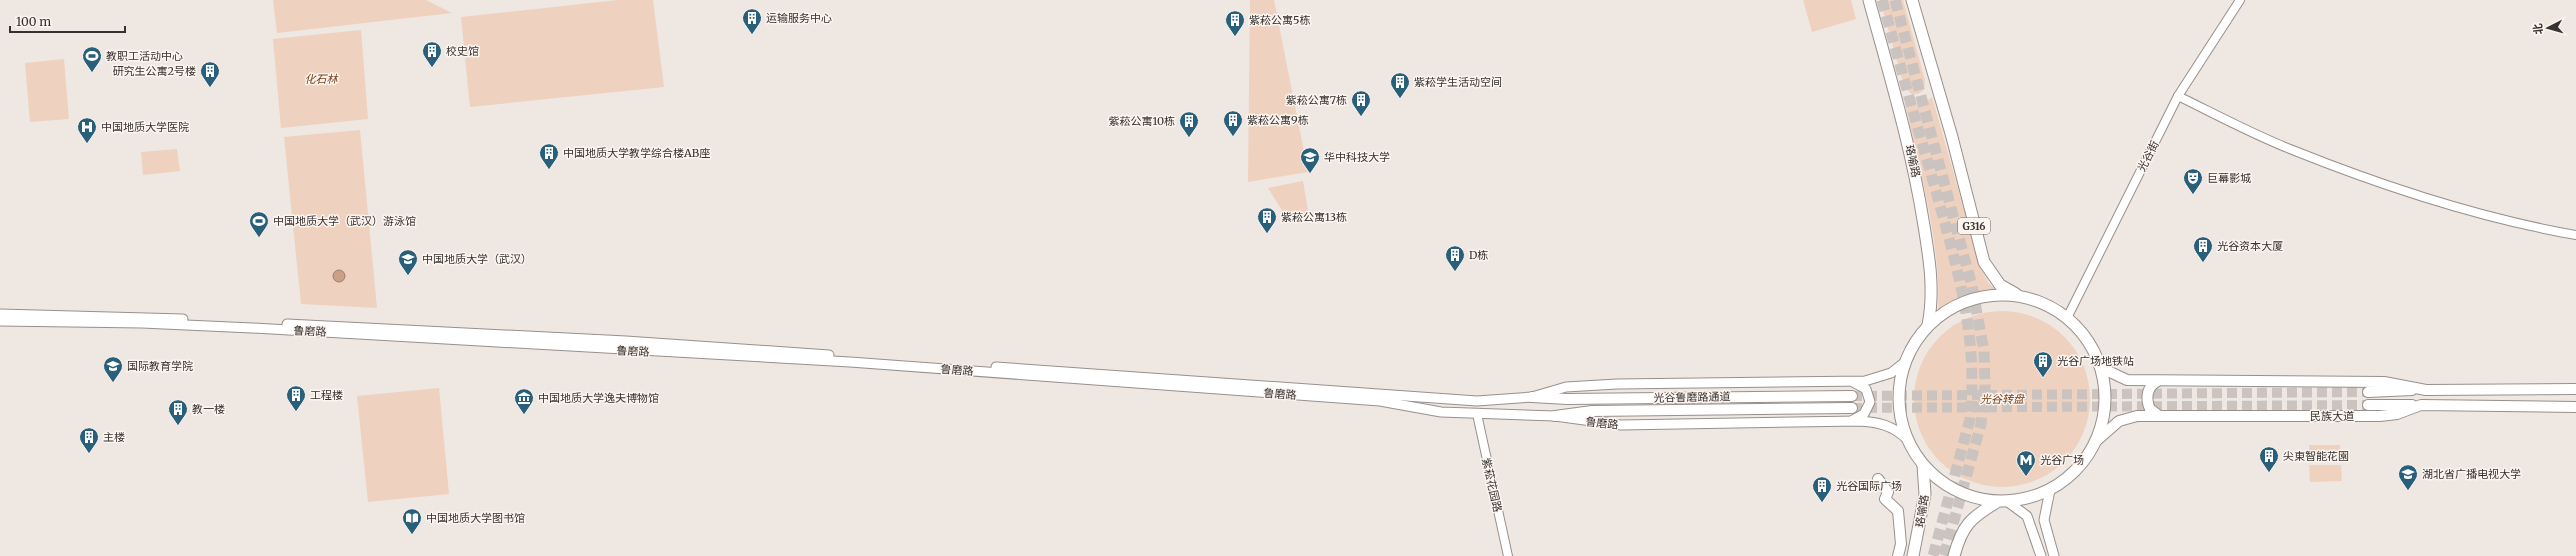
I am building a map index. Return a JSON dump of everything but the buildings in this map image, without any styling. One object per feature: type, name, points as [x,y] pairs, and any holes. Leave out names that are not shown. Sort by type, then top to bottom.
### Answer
[{"type":"highway","name":"珞喻路","points":[[1869,0],[1917,179],[1931,275],[1931,309],[1928,326]]},
{"type":"highway","name":"G316","points":[[1912,0],[1952,137],[1984,262],[2000,285],[2022,296]]},
{"type":"highway","points":[[2001,294],[2022,296],[2053,308],[2067,318],[2090,344],[2098,360],[2102,376],[2104,404],[2101,426],[2095,442],[2081,464],[2050,490],[2022,500],[2002,502],[1975,498],[1949,487],[1923,465],[1907,439],[1902,424],[1899,393],[1905,362],[1911,349],[1928,326],[1944,312],[1968,300],[2001,294]]},
{"type":"highway","name":"珞喻路","points":[[1913,556],[1925,494],[1923,465]]},
{"type":"highway","points":[[1954,556],[1959,538],[1968,522],[2002,502]]},
{"type":"main road","name":"鲁磨路","points":[[0,314],[141,317],[626,341],[1477,401],[1532,397],[1566,387],[1617,384],[1853,382],[1883,377],[1905,362]]},
{"type":"main road","name":"鲁磨路","points":[[0,321],[244,328],[850,362],[1380,402],[1441,412],[1554,416],[1621,425],[1850,421],[1886,425],[1897,430],[1907,439]]},
{"type":"main road","points":[[2098,360],[2113,374],[2127,380],[2384,382],[2426,390]]},
{"type":"main road","points":[[2158,381],[2150,387],[2147,397],[2150,409],[2158,415]]},
{"type":"main road","points":[[1850,421],[1864,414],[1870,402],[1866,389],[1853,382]]},
{"type":"main road","points":[[2368,392],[2576,389]]},
{"type":"main road","name":"光谷鲁磨路通道","points":[[1532,397],[1852,396]]},
{"type":"main road","points":[[2368,405],[2421,405]]},
{"type":"main road","name":"民族大道","points":[[2095,442],[2118,421],[2137,416],[2380,416],[2398,414],[2421,405],[2576,407]]},
{"type":"main road","name":"光谷鲁磨路通道","points":[[1554,416],[1592,411],[1852,408]]},
{"type":"main road","points":[[1878,479],[1888,492],[1886,499],[1898,511],[1901,544],[1898,556]]},
{"type":"main road","points":[[2050,490],[2044,510],[2046,528],[2054,556]]},
{"type":"main road","points":[[2002,502],[2027,516],[2034,531],[2041,556]]},
{"type":"street","name":"光谷街","points":[[2067,318],[2178,96],[2240,0]]},
{"type":"street","points":[[2178,96],[2289,148],[2402,191],[2529,227],[2576,235]]},
{"type":"street","name":"紫菘花园路","points":[[1477,414],[1508,556]]},
{"type":"green space","points":[[273,0],[426,0],[452,13],[277,33]]},
{"type":"green space","points":[[618,0],[653,0],[664,87],[470,107],[461,17]]},
{"type":"green space","points":[[1250,0],[1274,0],[1308,172],[1248,182]]},
{"type":"green space","points":[[1803,0],[1851,0],[1856,19],[1812,32]]},
{"type":"green space","points":[[1880,0],[1903,0],[1925,80],[1924,90],[1918,94],[1911,94],[1904,86]]},
{"type":"green space","name":"化石林","points":[[361,30],[368,119],[281,128],[273,39]]},
{"type":"green space","points":[[64,59],[69,119],[30,122],[25,63]]},
{"type":"green space","points":[[1932,97],[1981,269],[1989,284],[1999,291],[1967,297],[1938,312],[1938,287],[1933,234],[1923,180],[1905,103],[1920,105]]},
{"type":"green space","points":[[360,130],[377,308],[301,304],[284,137]]},
{"type":"green space","points":[[177,149],[180,171],[143,175],[141,152]]},
{"type":"green space","points":[[1303,181],[1308,211],[1289,222],[1268,188]]},
{"type":"green space","name":"光谷转盘","points":[[1993,311],[2011,311],[2028,314],[2044,321],[2058,331],[2070,343],[2080,357],[2087,373],[2090,399],[2089,416],[2084,433],[2070,455],[2058,467],[2044,477],[2028,484],[2011,487],[1993,487],[1976,484],[1960,477],[1946,467],[1934,455],[1924,441],[1917,425],[1914,408],[1914,390],[1917,373],[1924,357],[1934,343],[1946,331],[1960,321],[1976,314]]},
{"type":"green space","points":[[439,388],[449,494],[368,502],[357,396]]},
{"type":"green space","points":[[2309,445],[2340,445],[2341,461],[2309,462]]},
{"type":"green space","points":[[2309,465],[2341,465],[2342,481],[2310,482]]},
{"type":"shaded area","points":[[337,270],[341,270],[345,276],[341,282],[337,282],[333,278],[333,274]]},
{"type":"tunnel","points":[[1882,0],[1950,243],[1964,300],[1971,358],[1972,388],[1970,419],[1933,556]]},
{"type":"tunnel","points":[[1895,0],[1972,286],[1984,351],[1985,387],[1981,424],[1944,556]]},
{"type":"tunnel","points":[[1852,396],[2368,392]]},
{"type":"tunnel","points":[[1852,408],[2368,405]]},
{"type":"place","name":"运输服务中心","points":[[752,35]]},
{"type":"place","name":"紫菘公寓5栋","points":[[1235,37]]},
{"type":"place","name":"校史馆","points":[[432,68]]},
{"type":"place","name":"教职工活动中心","points":[[92,73]]},
{"type":"place","name":"研究生公寓2号楼","points":[[210,88]]},
{"type":"place","name":"紫菘学生活动空间","points":[[1400,99]]},
{"type":"place","name":"紫菘公寓7栋","points":[[1361,117]]},
{"type":"place","name":"紫菘公寓9栋","points":[[1233,137]]},
{"type":"place","name":"紫菘公寓10栋","points":[[1189,138]]},
{"type":"place","name":"中国地质大学医院","points":[[87,144]]},
{"type":"place","name":"中国地质大学教学综合楼AB座","points":[[549,170]]},
{"type":"place","name":"华中科技大学","points":[[1310,174]]},
{"type":"place","name":"巨幕影城","points":[[2193,195]]},
{"type":"place","name":"紫菘公寓13栋","points":[[1267,234]]},
{"type":"place","name":"中国地质大学（武汉）游泳馆","points":[[259,238]]},
{"type":"place","name":"光谷资本大厦","points":[[2203,263]]},
{"type":"place","name":"D栋","points":[[1455,272]]},
{"type":"place","name":"中国地质大学（武汉）","points":[[408,276]]},
{"type":"place","name":"光谷广场地铁站","points":[[2043,378]]},
{"type":"place","name":"国际教育学院","points":[[113,383]]},
{"type":"place","name":"工程楼","points":[[296,412]]},
{"type":"place","name":"中国地质大学逸夫博物馆","points":[[524,415]]},
{"type":"place","name":"教一楼","points":[[178,426]]},
{"type":"place","name":"主楼","points":[[89,454]]},
{"type":"place","name":"尖東智能花園","points":[[2269,473]]},
{"type":"place","name":"光谷广场","points":[[2026,477]]},
{"type":"place","name":"湖北省广播电视大学","points":[[2408,491]]},
{"type":"place","name":"光谷国际广场","points":[[1822,503]]},
{"type":"place","name":"中国地质大学图书馆","points":[[412,535]]}]
